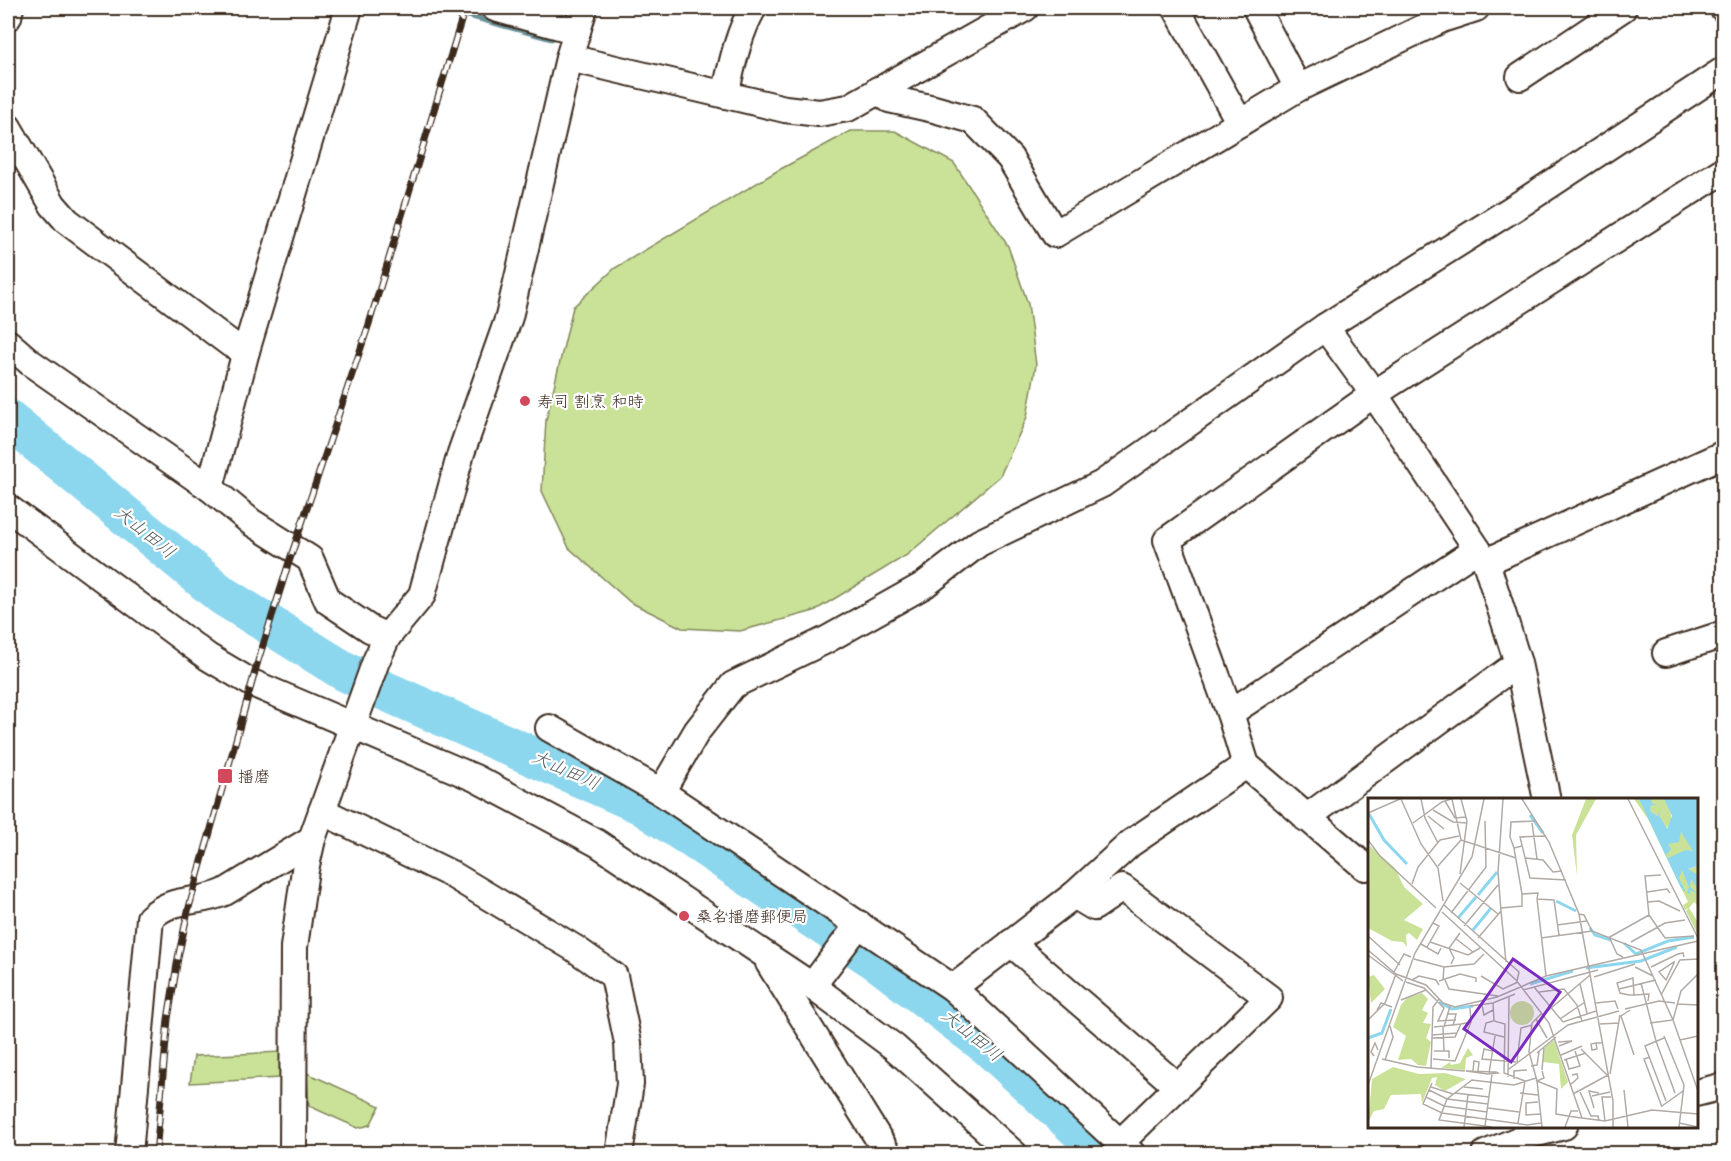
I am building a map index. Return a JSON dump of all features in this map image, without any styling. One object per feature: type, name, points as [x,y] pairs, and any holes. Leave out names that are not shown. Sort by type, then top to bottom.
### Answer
[{"type":"street","points":[[8,17],[10,8]]},
{"type":"street","points":[[210,488],[246,351],[349,8]]},
{"type":"street","points":[[293,1154],[294,947],[312,838],[376,661],[387,637],[422,595],[461,453],[509,316],[568,58],[581,19],[495,8]]},
{"type":"street","points":[[725,95],[735,55],[753,8]]},
{"type":"street","points":[[568,58],[785,109],[819,113],[848,108],[1025,8]]},
{"type":"street","points":[[1176,8],[1240,123]]},
{"type":"street","points":[[1256,8],[1298,88]]},
{"type":"street","points":[[878,90],[889,99],[973,120],[1010,158],[1055,234],[1298,88],[1442,19],[1476,8]]},
{"type":"street","points":[[1520,77],[1623,8]]},
{"type":"street","points":[[661,792],[697,731],[733,685],[826,640],[924,585],[979,543],[1102,484],[1325,327],[1525,201],[1724,69]]},
{"type":"street","points":[[8,127],[53,205],[67,222],[231,344],[246,351]]},
{"type":"street","points":[[1368,866],[1365,867],[1306,818],[1246,765],[1230,713],[1167,540],[1374,394],[1724,170]]},
{"type":"street","points":[[1325,327],[1374,394],[1482,555],[1518,663],[1547,798]]},
{"type":"street","points":[[8,343],[32,363],[210,488],[251,522],[310,559],[328,602],[387,637]]},
{"type":"street","points":[[1230,713],[1482,555],[1724,454]]},
{"type":"street","points":[[8,508],[208,657],[252,683],[355,720],[475,778],[597,843],[764,955],[816,980],[1014,1154]]},
{"type":"street","points":[[1666,653],[1724,634]]},
{"type":"street","points":[[1306,818],[1518,663]]},
{"type":"street","points":[[549,728],[661,792],[856,927],[953,988],[1126,1148],[1178,1087],[1269,998],[1122,888],[1094,907],[1074,895]]},
{"type":"street","points":[[953,988],[1074,895],[1131,843],[1246,765]]},
{"type":"street","points":[[322,811],[451,874],[574,948],[614,976],[628,1043],[630,1084],[619,1154]]},
{"type":"street","points":[[129,1154],[150,918],[170,904],[214,897],[225,892],[312,838]]},
{"type":"street","points":[[816,980],[856,927]]},
{"type":"street","points":[[1011,943],[1178,1087]]},
{"type":"street","points":[[764,955],[888,1154]]},
{"type":"street","points":[[1698,1092],[1724,1086]]},
{"type":"street","points":[[1485,1154],[1536,1144],[1561,1128]]},
{"type":"green space","points":[[851,131],[895,131],[954,163],[1008,246],[1028,304],[1036,365],[1027,417],[1000,476],[907,555],[814,611],[740,631],[682,628],[630,602],[569,548],[542,491],[546,420],[573,307],[615,268],[777,171]]},
{"type":"green space","points":[[283,1052],[280,1078],[190,1083],[194,1056]]},
{"type":"green space","points":[[307,1073],[380,1106],[370,1125],[358,1128],[309,1106]]},
{"type":"waterway","points":[[443,8],[551,38]]},
{"type":"waterway","name":"大山田川","points":[[8,419],[223,596],[344,671],[642,805],[877,961],[989,1047],[1105,1154]]},
{"type":"railway","points":[[156,1154],[168,1019],[188,911],[258,661],[369,324],[465,8]]},
{"type":"place","name":"寿司 割烹 和時","points":[[525,401]]},
{"type":"place","name":"播磨","points":[[225,776]]},
{"type":"place","name":"桑名播磨郵便局","points":[[684,916]]}]
